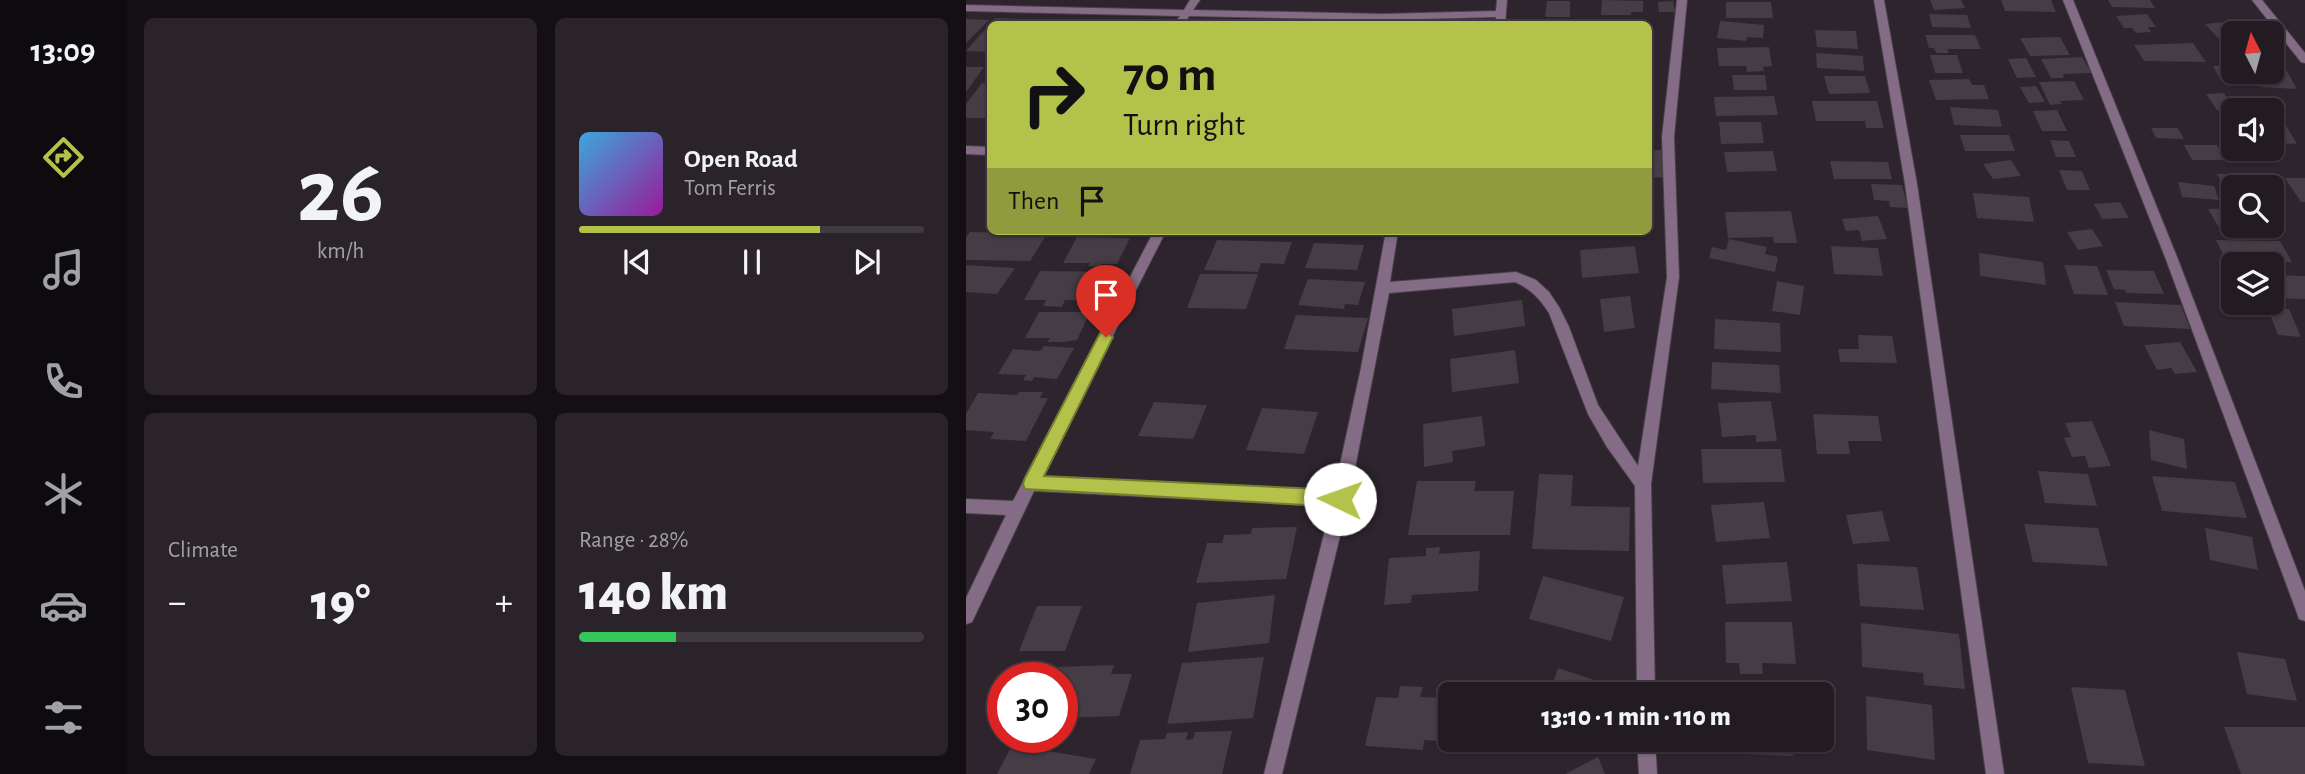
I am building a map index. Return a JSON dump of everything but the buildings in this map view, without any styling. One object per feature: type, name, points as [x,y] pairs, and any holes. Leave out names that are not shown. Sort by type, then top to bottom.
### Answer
[{"type":"street","points":[[1181,21],[1195,0]]},
{"type":"street","points":[[966,8],[1500,19],[1502,0]]},
{"type":"street","points":[[1646,682],[1643,484],[1672,277],[1668,137],[1682,0]]},
{"type":"street","points":[[1879,0],[1911,184],[1996,774]]},
{"type":"street","points":[[2068,0],[2171,257],[2305,613]]},
{"type":"street","points":[[2257,0],[2305,60]]},
{"type":"street","points":[[967,152],[987,151]]},
{"type":"street","points":[[966,616],[1017,508],[1158,235]]},
{"type":"street","points":[[1273,774],[1340,499],[1391,235]]},
{"type":"street","points":[[1383,288],[1516,277],[1533,283],[1549,300],[1568,343],[1586,397],[1606,435],[1643,484]]},
{"type":"street","points":[[1031,484],[1340,499]]},
{"type":"street","points":[[966,506],[1017,508]]},
{"type":"street","points":[[1647,752],[1648,774]]},
{"type":"route","points":[[1106,337],[1031,484],[1340,499]]}]
